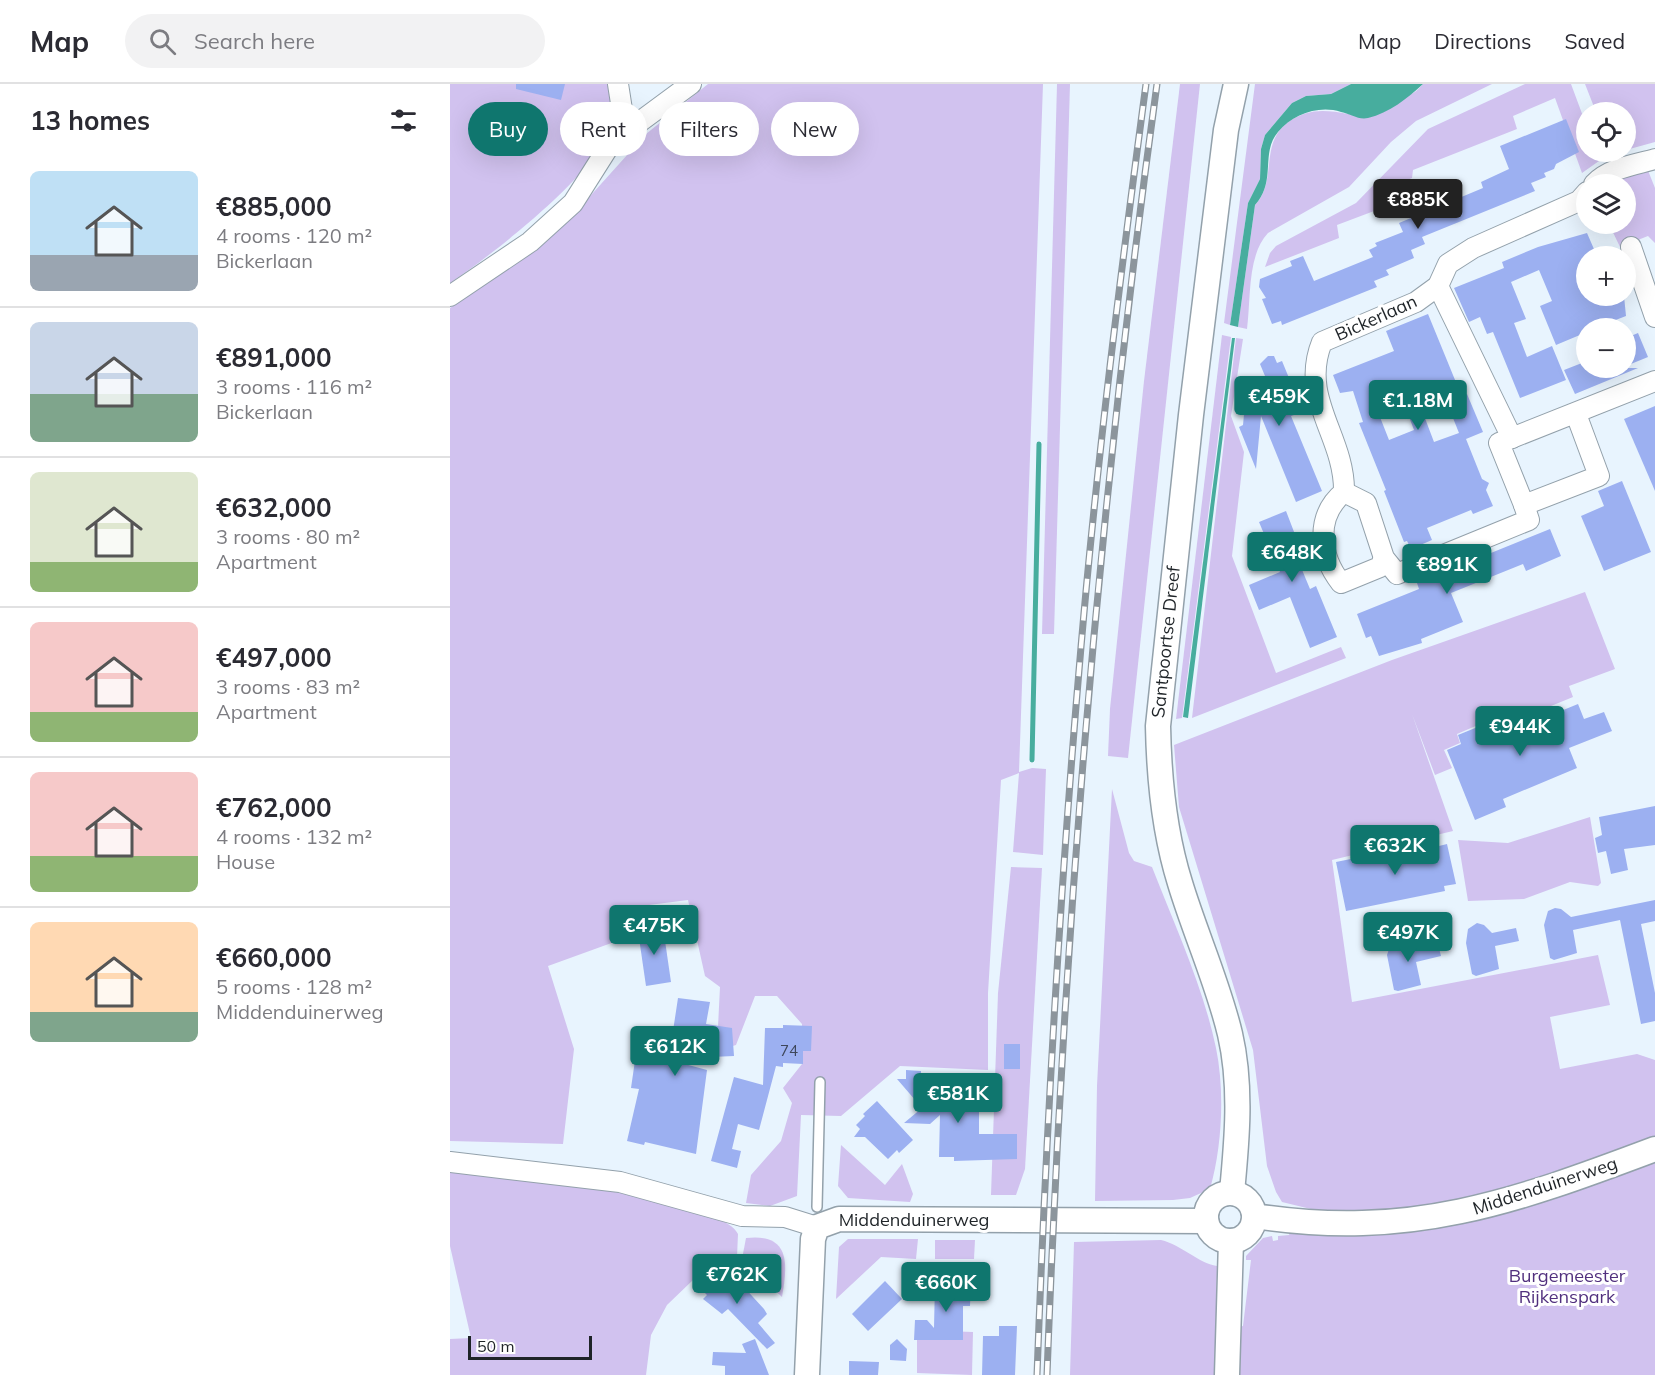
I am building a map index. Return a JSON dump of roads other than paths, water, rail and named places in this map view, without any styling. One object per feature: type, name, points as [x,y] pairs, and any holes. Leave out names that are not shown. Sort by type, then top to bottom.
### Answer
[{"type":"street","points":[[618,84],[621,102]]},
{"type":"street","points":[[647,116],[691,84]]},
{"type":"street","name":"Santpoortse Dreef","points":[[1232,1192],[1237,1120],[1235,1061],[1230,1033],[1170,846],[1159,771],[1158,726],[1191,415],[1227,130],[1236,84]]},
{"type":"street","points":[[450,296],[530,242],[573,203],[603,156]]},
{"type":"street","points":[[1608,174],[1655,159]]},
{"type":"street","name":"Bickerlaan","points":[[1344,492],[1345,472],[1315,389],[1314,372],[1322,342],[1416,302],[1438,286],[1448,264],[1473,248],[1576,202]]},
{"type":"street","points":[[1636,262],[1655,317]]},
{"type":"street","points":[[1438,286],[1512,438]]},
{"type":"street","points":[[1384,558],[1380,567],[1341,583],[1332,572],[1321,537],[1334,500],[1344,492],[1366,503],[1384,558],[1397,574],[1529,520],[1499,443],[1655,381]]},
{"type":"street","points":[[1524,505],[1599,476],[1576,414]]},
{"type":"street","name":"Middenduinerweg","points":[[1255,1216],[1335,1224],[1432,1218],[1521,1197],[1655,1149]]},
{"type":"street","name":"Middenduinerweg","points":[[450,1162],[611,1181],[742,1216],[839,1219],[1206,1221]]},
{"type":"street","points":[[1232,1192],[1246,1198],[1255,1216],[1248,1234],[1231,1241],[1215,1236],[1206,1221],[1213,1199],[1224,1193],[1232,1192]]},
{"type":"street","points":[[807,1375],[813,1239],[817,1217]]},
{"type":"street","points":[[1227,1375],[1231,1241]]},
{"type":"lane","points":[[817,1217],[820,1082]]},
{"type":"waterway","points":[[1032,760],[1039,444]]},
{"type":"railway","points":[[1037,1375],[1054,1011],[1081,647],[1110,365],[1146,84]]},
{"type":"railway","points":[[1047,1375],[1063,1051],[1086,728],[1117,406],[1157,84]]},
{"type":"park label","name":"Burgemeester Rijkenspark","points":[[1567,1286]]}]
